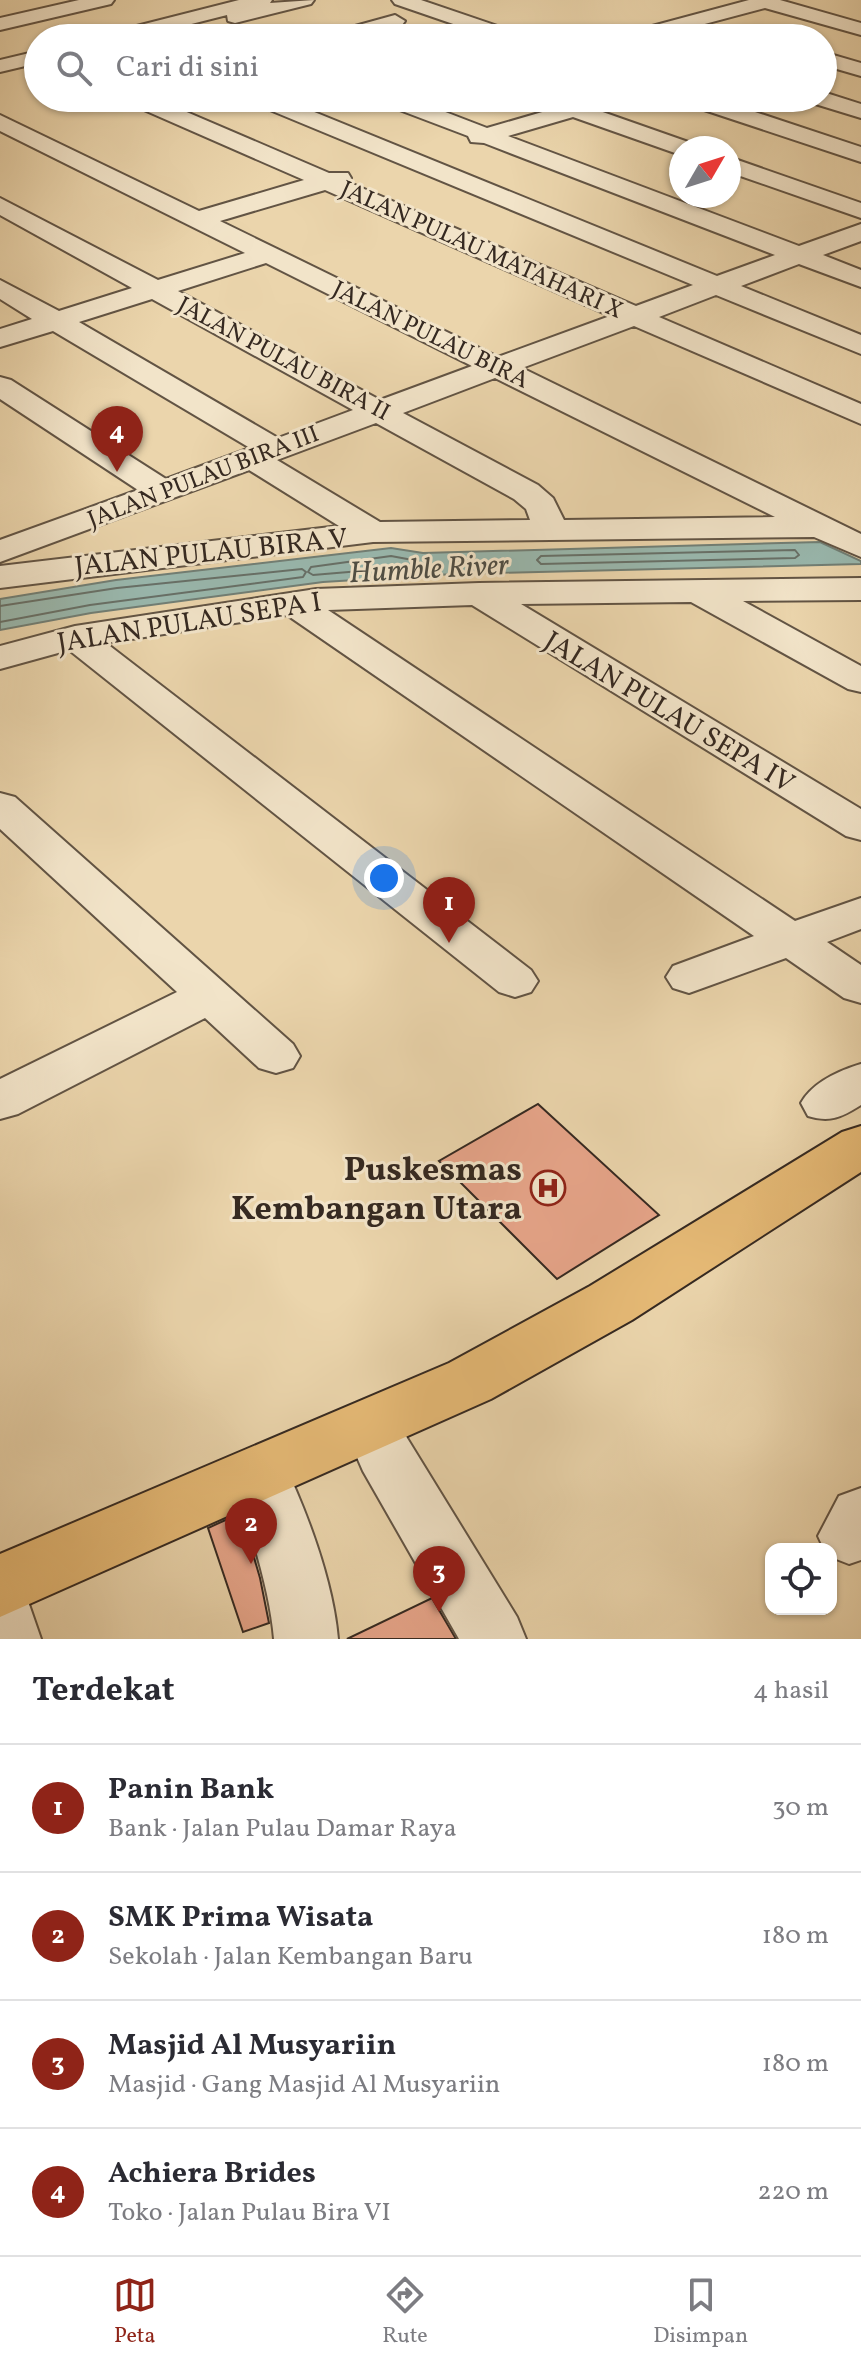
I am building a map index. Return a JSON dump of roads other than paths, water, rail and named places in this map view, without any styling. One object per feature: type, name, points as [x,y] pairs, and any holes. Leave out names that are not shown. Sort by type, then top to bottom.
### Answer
[{"type":"main road","points":[[0,1586],[372,1425],[470,1381],[546,1341],[849,1110]]},
{"type":"street","points":[[8,0],[44,14]]},
{"type":"street","points":[[163,24],[262,0]]},
{"type":"street","points":[[171,24],[304,0]]},
{"type":"street","points":[[402,0],[473,24]]},
{"type":"street","points":[[677,24],[761,1],[859,28]]},
{"type":"street","points":[[0,24],[71,8],[120,24]]},
{"type":"street","points":[[694,19],[709,24]]},
{"type":"street","points":[[389,24],[395,21]]},
{"type":"street","points":[[837,34],[859,28]]},
{"type":"street","points":[[0,66],[24,60]]},
{"type":"street","points":[[837,62],[861,70]]},
{"type":"street","points":[[0,76],[24,70]]},
{"type":"street","points":[[837,103],[861,111]]},
{"type":"street","name":"JALAN PULAU MATAHARI X","points":[[168,112],[861,415]]},
{"type":"street","points":[[295,112],[861,345]]},
{"type":"street","points":[[426,112],[861,279]]},
{"type":"street","points":[[208,216],[565,112]]},
{"type":"street","points":[[583,112],[669,143]]},
{"type":"street","points":[[733,112],[861,155]]},
{"type":"street","points":[[228,138],[307,117]]},
{"type":"street","name":"JALAN PULAU BIRA","points":[[4,124],[208,216],[851,531]]},
{"type":"street","points":[[741,168],[861,211]]},
{"type":"street","name":"JALAN PULAU BIRA II","points":[[0,205],[526,492],[541,505],[551,530]]},
{"type":"street","name":"JALAN PULAU BIRA","points":[[208,216],[269,254],[510,362]]},
{"type":"street","name":"JALAN PULAU BIRA III","points":[[3,554],[162,491],[861,232]]},
{"type":"street","points":[[0,338],[269,254]]},
{"type":"street","points":[[0,288],[263,454],[373,532]]},
{"type":"street","points":[[0,386],[162,491]]},
{"type":"street","name":"JALAN PULAU BIRA V","points":[[3,554],[41,570],[373,532],[851,531]]},
{"type":"street","name":"JALAN PULAU SEPA I","points":[[0,658],[75,637],[291,602],[479,594],[861,589]]},
{"type":"street","points":[[699,592],[861,681]]},
{"type":"street","name":"JALAN PULAU SEPA IV","points":[[479,594],[861,827]]},
{"type":"street","points":[[291,602],[861,987]]},
{"type":"street","points":[[75,637],[515,981]]},
{"type":"street","points":[[0,806],[276,1056]]},
{"type":"street","points":[[689,977],[861,913]]},
{"type":"street","points":[[5,1090],[209,996]]},
{"type":"street","points":[[372,1425],[384,1453],[494,1639]]},
{"type":"street","points":[[259,1474],[268,1494],[304,1614],[306,1639]]},
{"type":"street","points":[[0,1608],[9,1639]]},
{"type":"water","name":"Humble River","points":[[820,542],[861,561],[861,564],[454,574],[323,582],[91,613],[0,630],[0,599],[116,580],[391,548],[423,553]]},
{"type":"place","name":"Achiera Brides","points":[[117,472]]},
{"type":"place","name":"Panin Bank","points":[[449,943]]},
{"type":"place","name":"Puskesmas Kembangan Utara","points":[[548,1188]]},
{"type":"place","name":"SMK Prima Wisata","points":[[251,1564]]},
{"type":"place","name":"Masjid Al Musyariin","points":[[439,1612]]}]
